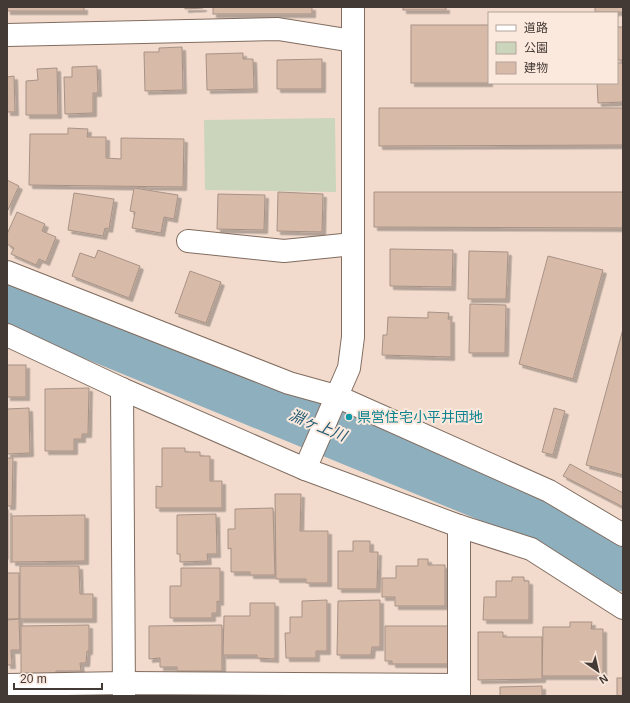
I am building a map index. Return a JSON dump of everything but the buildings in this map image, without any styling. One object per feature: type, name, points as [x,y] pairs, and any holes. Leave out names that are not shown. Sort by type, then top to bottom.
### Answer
[{"type":"street","points":[[309,460],[349,368],[353,337],[353,7]]},
{"type":"street","points":[[8,35],[278,29],[353,41]]},
{"type":"street","points":[[188,241],[284,251],[353,244]]},
{"type":"street","points":[[7,272],[334,400],[549,491],[623,535]]},
{"type":"street","points":[[7,335],[122,389],[309,460],[459,526],[530,548],[623,608]]},
{"type":"street","points":[[122,389],[124,690]]},
{"type":"street","points":[[7,686],[124,690],[459,690],[459,526]]},
{"type":"green space","points":[[335,118],[336,192],[205,190],[204,120]]},
{"type":"waterway","name":"淵ヶ上川","points":[[7,298],[505,502],[590,544],[623,565]]},
{"type":"place","name":"県営住宅小平井団地","points":[[349,417]]}]
